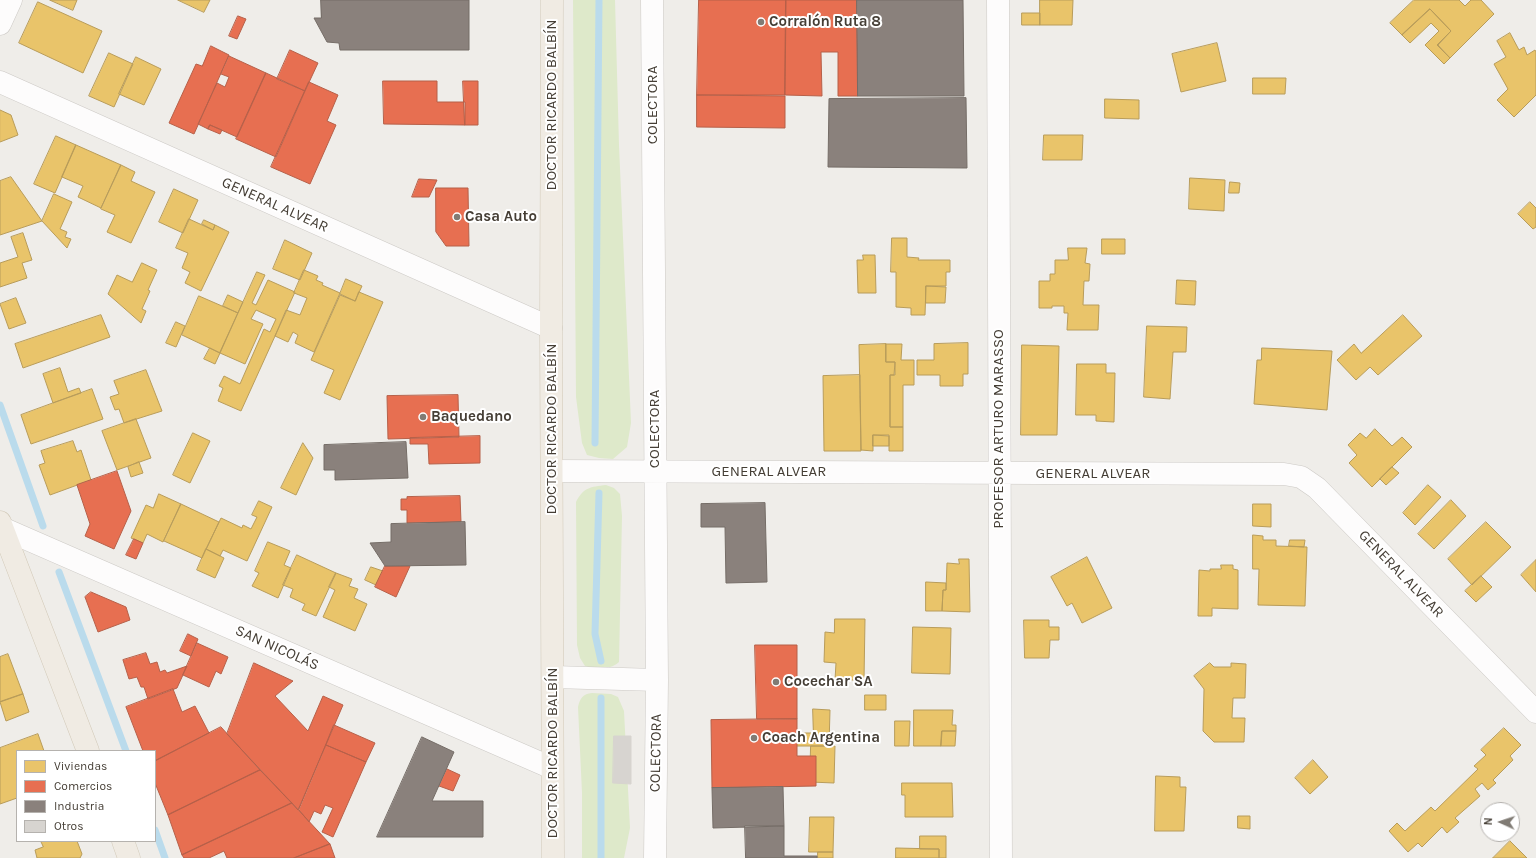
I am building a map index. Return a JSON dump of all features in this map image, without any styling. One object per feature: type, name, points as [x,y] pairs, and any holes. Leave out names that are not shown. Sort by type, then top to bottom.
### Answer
[{"type":"main road","name":"DOCTOR RICARDO BALBÍN","points":[[552,0],[551,328],[553,858]]},
{"type":"main road","points":[[1,525],[88,750]]},
{"type":"main road","points":[[123,842],[129,858]]},
{"type":"street","points":[[0,24],[11,0]]},
{"type":"street","name":"COLECTORA","points":[[652,0],[657,680],[655,858]]},
{"type":"street","name":"PROFESOR ARTURO MARASSO","points":[[998,0],[1000,858]]},
{"type":"street","name":"GENERAL ALVEAR","points":[[0,82],[551,328]]},
{"type":"street","name":"GENERAL ALVEAR","points":[[552,471],[1284,474],[1301,477],[1317,488],[1536,712]]},
{"type":"street","name":"SAN NICOLÁS","points":[[1,525],[552,768]]},
{"type":"street","points":[[553,677],[657,680]]},
{"type":"green space","points":[[573,0],[615,0],[619,145],[631,423],[627,447],[613,459],[587,455],[582,443],[576,397]]},
{"type":"green space","points":[[606,485],[614,488],[620,494],[622,516],[619,662],[611,667],[598,669],[585,666],[580,658],[577,645],[576,502],[582,493],[588,489]]},
{"type":"green space","points":[[586,694],[611,694],[618,697],[624,711],[630,828],[624,858],[582,858],[582,793],[578,707],[582,697]]},
{"type":"building: Viviendas","points":[[50,0],[77,0],[73,10]]},
{"type":"building: Viviendas","points":[[178,0],[210,0],[204,12]]},
{"type":"building: Viviendas","points":[[1040,0],[1073,0],[1072,25],[1040,25]]},
{"type":"building: Viviendas","points":[[1414,0],[1459,0],[1465,6],[1471,0],[1481,0],[1494,14],[1450,58],[1438,45],[1451,31],[1430,9],[1402,35],[1390,23]]},
{"type":"building: Viviendas","points":[[38,2],[102,31],[83,73],[19,43]]},
{"type":"building: Viviendas","points":[[1430,9],[1451,31],[1437,45],[1450,58],[1444,64],[1425,45],[1439,31],[1431,23],[1410,43],[1402,35]]},
{"type":"building: Viviendas","points":[[1022,13],[1040,13],[1040,25],[1022,25]]},
{"type":"building: Viviendas","points":[[1510,33],[1519,50],[1524,47],[1527,55],[1535,50],[1536,52],[1536,95],[1514,117],[1497,100],[1508,89],[1494,64],[1506,57],[1497,41]]},
{"type":"building: Viviendas","points":[[1217,43],[1226,81],[1181,92],[1172,54]]},
{"type":"building: Viviendas","points":[[109,53],[133,64],[114,107],[89,96]]},
{"type":"building: Viviendas","points":[[136,57],[161,69],[144,105],[119,94]]},
{"type":"building: Viviendas","points":[[1253,78],[1286,78],[1285,94],[1253,94]]},
{"type":"building: Viviendas","points":[[1105,99],[1139,100],[1139,119],[1105,118]]},
{"type":"building: Viviendas","points":[[0,110],[11,115],[18,135],[0,142]]},
{"type":"building: Viviendas","points":[[1044,135],[1083,135],[1082,160],[1043,160]]},
{"type":"building: Viviendas","points":[[56,136],[76,145],[55,193],[34,184]]},
{"type":"building: Viviendas","points":[[76,145],[121,165],[101,208],[78,197],[83,186],[62,177]]},
{"type":"building: Viviendas","points":[[121,165],[135,172],[131,181],[155,192],[131,243],[107,232],[115,215],[101,209]]},
{"type":"building: Viviendas","points":[[11,177],[42,221],[0,235],[0,181]]},
{"type":"building: Viviendas","points":[[1190,178],[1225,180],[1224,211],[1189,209]]},
{"type":"building: Viviendas","points":[[1230,182],[1240,183],[1239,193],[1229,193]]},
{"type":"building: Viviendas","points":[[174,189],[198,200],[183,233],[159,222]]},
{"type":"building: Viviendas","points":[[54,194],[72,202],[60,229],[67,232],[65,237],[71,239],[67,248],[42,221]]},
{"type":"building: Viviendas","points":[[1530,202],[1536,208],[1536,227],[1533,229],[1518,214]]},
{"type":"building: Viviendas","points":[[189,219],[213,230],[215,225],[229,232],[201,291],[185,283],[190,272],[182,268],[188,253],[176,248]]},
{"type":"building: Viviendas","points":[[204,220],[215,225],[213,230],[202,224]]},
{"type":"building: Viviendas","points":[[23,233],[32,260],[22,263],[27,278],[0,287],[0,263],[18,257],[11,237]]},
{"type":"building: Viviendas","points":[[892,238],[907,238],[907,257],[919,258],[918,260],[950,260],[950,272],[946,272],[946,286],[926,286],[925,315],[911,315],[911,308],[896,307],[896,272],[891,272]]},
{"type":"building: Viviendas","points":[[1102,239],[1125,239],[1125,254],[1102,254]]},
{"type":"building: Viviendas","points":[[285,240],[312,253],[300,280],[273,269]]},
{"type":"building: Viviendas","points":[[1068,248],[1087,248],[1085,263],[1090,264],[1089,281],[1084,281],[1083,305],[1099,305],[1098,330],[1067,330],[1068,313],[1064,313],[1064,306],[1039,308],[1039,281],[1050,281],[1050,274],[1055,274],[1055,260],[1068,260]]},
{"type":"building: Viviendas","points":[[863,255],[875,255],[876,293],[858,293],[857,260],[863,260]]},
{"type":"building: Viviendas","points":[[142,263],[157,270],[148,290],[150,291],[142,309],[146,311],[141,323],[108,294],[117,275],[132,282]]},
{"type":"building: Viviendas","points":[[304,270],[318,276],[316,280],[323,283],[322,285],[340,293],[314,352],[295,343],[298,335],[293,332],[288,342],[275,336],[286,310],[300,315],[307,298],[294,293]]},
{"type":"building: Viviendas","points":[[257,272],[265,275],[252,303],[256,305],[268,280],[295,292],[241,411],[218,401],[223,388],[219,386],[224,376],[240,384],[264,329],[270,332],[276,319],[256,310],[251,319],[263,324],[245,364],[220,353]]},
{"type":"building: Viviendas","points":[[346,279],[362,286],[355,301],[340,294]]},
{"type":"building: Viviendas","points":[[1177,280],[1196,281],[1195,305],[1176,304]]},
{"type":"building: Viviendas","points":[[926,286],[946,287],[945,303],[926,303]]},
{"type":"building: Viviendas","points":[[359,292],[383,302],[340,400],[324,393],[334,370],[311,360],[340,295],[355,301]]},
{"type":"building: Viviendas","points":[[228,295],[243,302],[238,313],[223,306]]},
{"type":"building: Viviendas","points":[[199,296],[238,313],[220,353],[182,335]]},
{"type":"building: Viviendas","points":[[16,298],[26,323],[9,329],[0,304]]},
{"type":"building: Viviendas","points":[[101,315],[110,337],[23,368],[15,344]]},
{"type":"building: Viviendas","points":[[1403,315],[1422,336],[1378,375],[1370,367],[1356,380],[1337,360],[1354,344],[1361,353]]},
{"type":"building: Viviendas","points":[[176,322],[185,326],[176,347],[166,343]]},
{"type":"building: Viviendas","points":[[1147,326],[1187,327],[1186,352],[1173,352],[1170,399],[1144,397]]},
{"type":"building: Viviendas","points":[[968,343],[968,374],[963,374],[963,386],[940,386],[940,375],[917,375],[917,360],[934,360],[934,344]]},
{"type":"building: Viviendas","points":[[886,344],[902,344],[901,360],[914,360],[914,385],[903,385],[903,427],[890,427],[890,375],[895,375],[895,362],[886,362]]},
{"type":"building: Viviendas","points":[[886,344],[886,362],[895,362],[894,375],[890,375],[890,427],[903,427],[903,451],[889,451],[889,435],[873,435],[873,451],[861,450],[859,345]]},
{"type":"building: Viviendas","points":[[1022,345],[1059,346],[1057,435],[1021,435]]},
{"type":"building: Viviendas","points":[[210,348],[220,353],[215,364],[204,359]]},
{"type":"building: Viviendas","points":[[1262,348],[1332,351],[1327,410],[1254,404],[1257,360],[1261,360]]},
{"type":"building: Viviendas","points":[[1077,364],[1106,364],[1106,373],[1115,373],[1114,422],[1096,421],[1096,415],[1076,415]]},
{"type":"building: Viviendas","points":[[60,368],[68,392],[79,388],[81,393],[53,403],[43,374]]},
{"type":"building: Viviendas","points":[[146,370],[162,411],[124,423],[119,409],[115,410],[110,397],[119,394],[114,381]]},
{"type":"building: Viviendas","points":[[860,375],[861,451],[824,451],[823,376]]},
{"type":"building: Viviendas","points":[[92,389],[103,419],[31,444],[21,415]]},
{"type":"building: Viviendas","points":[[136,419],[151,458],[117,470],[102,431]]},
{"type":"building: Viviendas","points":[[1375,429],[1392,446],[1402,437],[1412,447],[1372,487],[1349,463],[1357,455],[1348,445],[1360,433],[1366,438]]},
{"type":"building: Viviendas","points":[[193,433],[210,441],[190,483],[173,475]]},
{"type":"building: Viviendas","points":[[873,435],[889,436],[889,446],[873,446]]},
{"type":"building: Viviendas","points":[[73,441],[77,452],[81,450],[91,480],[50,495],[39,465],[45,463],[41,451]]},
{"type":"building: Viviendas","points":[[303,443],[313,458],[296,495],[281,488]]},
{"type":"building: Viviendas","points":[[139,462],[143,473],[131,477],[128,467]]},
{"type":"building: Viviendas","points":[[1392,467],[1399,473],[1386,485],[1380,479]]},
{"type":"building: Viviendas","points":[[1428,485],[1441,497],[1415,525],[1403,513]]},
{"type":"building: Viviendas","points":[[159,494],[181,504],[163,542],[147,534],[143,543],[131,538],[146,505],[153,508]]},
{"type":"building: Viviendas","points":[[1451,500],[1466,516],[1434,549],[1418,534]]},
{"type":"building: Viviendas","points":[[259,501],[272,507],[247,561],[223,550],[220,556],[206,549],[221,518],[242,528],[243,525],[251,529],[257,517],[252,515]]},
{"type":"building: Viviendas","points":[[181,504],[219,522],[202,558],[164,541]]},
{"type":"building: Viviendas","points":[[1253,504],[1271,504],[1271,527],[1253,526]]},
{"type":"building: Viviendas","points":[[1486,522],[1511,547],[1472,585],[1448,559]]},
{"type":"building: Viviendas","points":[[1253,535],[1263,536],[1263,540],[1276,540],[1276,546],[1307,547],[1305,606],[1258,605],[1259,569],[1253,569]]},
{"type":"building: Viviendas","points":[[1290,540],[1305,540],[1304,547],[1289,546]]},
{"type":"building: Viviendas","points":[[268,542],[290,551],[284,565],[291,568],[278,598],[252,586],[259,573],[255,571]]},
{"type":"building: Viviendas","points":[[206,549],[224,558],[215,578],[197,570]]},
{"type":"building: Viviendas","points":[[297,555],[336,573],[316,616],[302,610],[305,604],[290,597],[293,589],[283,585]]},
{"type":"building: Viviendas","points":[[1087,557],[1112,608],[1082,623],[1072,603],[1067,606],[1051,577]]},
{"type":"building: Viviendas","points":[[959,559],[969,559],[970,612],[942,611],[943,590],[946,590],[947,563],[959,564]]},
{"type":"building: Viviendas","points":[[1536,560],[1536,592],[1521,575]]},
{"type":"building: Viviendas","points":[[1221,565],[1233,565],[1233,569],[1238,570],[1238,609],[1212,608],[1212,616],[1198,616],[1199,570],[1210,571],[1210,569],[1221,569]]},
{"type":"building: Viviendas","points":[[371,567],[383,571],[376,585],[365,580]]},
{"type":"building: Viviendas","points":[[336,573],[352,579],[349,586],[358,589],[354,598],[367,604],[355,631],[323,617],[335,590],[329,587]]},
{"type":"building: Viviendas","points":[[1481,576],[1492,587],[1476,602],[1465,591]]},
{"type":"building: Viviendas","points":[[926,582],[946,583],[946,590],[943,590],[942,611],[926,611]]},
{"type":"building: Viviendas","points":[[835,619],[865,619],[864,680],[835,680],[836,663],[824,662],[825,632],[834,633]]},
{"type":"building: Viviendas","points":[[1024,620],[1049,620],[1049,627],[1059,627],[1059,640],[1050,640],[1049,658],[1025,658]]},
{"type":"building: Viviendas","points":[[913,627],[951,628],[950,674],[912,673]]},
{"type":"building: Viviendas","points":[[8,654],[23,694],[0,702],[0,657]]},
{"type":"building: Viviendas","points":[[1210,663],[1214,667],[1231,667],[1231,663],[1246,664],[1245,698],[1233,698],[1232,718],[1245,718],[1244,742],[1214,742],[1203,731],[1204,689],[1194,676]]},
{"type":"building: Viviendas","points":[[23,694],[29,712],[6,721],[0,702]]},
{"type":"building: Viviendas","points":[[865,695],[886,695],[886,710],[865,710]]},
{"type":"building: Viviendas","points":[[813,709],[830,710],[829,746],[793,746],[794,733],[813,733]]},
{"type":"building: Viviendas","points":[[914,710],[953,710],[952,725],[956,725],[956,731],[942,731],[941,746],[914,746]]},
{"type":"building: Viviendas","points":[[895,721],[910,721],[909,746],[895,746]]},
{"type":"building: Viviendas","points":[[1504,728],[1521,745],[1510,756],[1513,760],[1493,780],[1496,783],[1488,790],[1482,783],[1475,789],[1480,796],[1455,818],[1459,822],[1447,833],[1442,827],[1422,847],[1418,843],[1408,852],[1389,831],[1397,823],[1405,831],[1431,807],[1435,811],[1478,769],[1474,766],[1486,755],[1481,750]]},
{"type":"building: Viviendas","points":[[942,731],[956,731],[955,746],[941,746]]},
{"type":"building: Viviendas","points":[[38,734],[44,750],[16,750],[16,798],[0,804],[0,748]]},
{"type":"building: Viviendas","points":[[811,746],[835,746],[834,783],[810,782]]},
{"type":"building: Viviendas","points":[[1313,760],[1328,777],[1310,794],[1295,778]]},
{"type":"building: Viviendas","points":[[1156,776],[1180,777],[1180,787],[1186,787],[1184,831],[1155,831]]},
{"type":"building: Viviendas","points":[[902,783],[952,783],[953,817],[905,817],[905,795],[902,795]]},
{"type":"building: Viviendas","points":[[1238,816],[1250,816],[1250,829],[1238,828]]},
{"type":"building: Viviendas","points":[[810,817],[834,817],[833,852],[809,852]]},
{"type":"building: Viviendas","points":[[920,836],[946,836],[946,858],[939,858],[939,849],[920,849]]},
{"type":"building: Viviendas","points":[[41,842],[77,842],[82,854],[80,858],[37,858],[35,850],[43,847]]},
{"type":"building: Viviendas","points":[[1509,842],[1511,842],[1527,858],[1493,858]]},
{"type":"building: Viviendas","points":[[896,848],[939,849],[939,858],[896,858]]},
{"type":"building: Viviendas","points":[[818,852],[833,852],[833,858],[818,858]]},
{"type":"building: Comercios","points":[[699,0],[786,0],[785,95],[697,95]]},
{"type":"building: Comercios","points":[[786,0],[857,0],[858,96],[838,96],[838,52],[821,52],[822,96],[785,95]]},
{"type":"building: Comercios","points":[[238,16],[246,19],[237,39],[229,36]]},
{"type":"building: Comercios","points":[[211,46],[229,55],[194,134],[169,123],[196,64],[202,66]]},
{"type":"building: Comercios","points":[[290,50],[318,63],[305,91],[277,79]]},
{"type":"building: Comercios","points":[[229,56],[266,73],[237,137],[210,125],[208,129],[198,124],[217,83],[225,87],[229,77],[221,74]]},
{"type":"building: Comercios","points":[[266,73],[305,91],[276,157],[236,139]]},
{"type":"building: Comercios","points":[[383,81],[437,81],[437,102],[465,102],[465,125],[384,124]]},
{"type":"building: Comercios","points":[[463,81],[478,81],[478,125],[465,125]]},
{"type":"building: Comercios","points":[[309,82],[338,95],[327,121],[336,125],[310,184],[271,167]]},
{"type":"building: Comercios","points":[[697,95],[785,96],[785,128],[697,127]]},
{"type":"building: Comercios","points":[[210,125],[222,130],[220,134],[208,129]]},
{"type":"building: Comercios","points":[[419,179],[437,180],[429,197],[412,197]]},
{"type":"building: Comercios","points":[[436,188],[468,188],[469,246],[446,246],[436,232]]},
{"type":"building: Comercios","name":"Baquedano","points":[[458,395],[459,437],[388,439],[387,396]]},
{"type":"building: Comercios","points":[[480,436],[480,463],[429,464],[428,444],[410,444],[410,438]]},
{"type":"building: Comercios","points":[[117,471],[131,511],[114,549],[85,536],[90,524],[77,485]]},
{"type":"building: Comercios","points":[[460,496],[461,522],[407,523],[407,510],[401,510],[401,499],[407,499],[407,497]]},
{"type":"building: Comercios","points":[[134,539],[143,543],[136,559],[126,555]]},
{"type":"building: Comercios","points":[[385,566],[410,566],[396,597],[375,587]]},
{"type":"building: Comercios","points":[[91,592],[126,607],[130,620],[98,632],[85,597]]},
{"type":"building: Comercios","points":[[188,634],[198,639],[191,656],[180,651]]},
{"type":"building: Comercios","points":[[197,643],[228,657],[221,674],[216,671],[209,687],[183,675]]},
{"type":"building: Comercios","name":"Cocechar SA","points":[[755,645],[797,645],[797,719],[757,719]]},
{"type":"building: Comercios","points":[[146,653],[150,664],[157,662],[160,672],[165,670],[167,673],[187,666],[177,688],[148,699],[144,687],[141,687],[137,677],[129,679],[123,660]]},
{"type":"building: Comercios","points":[[254,663],[293,681],[275,696],[308,731],[323,696],[343,705],[298,810],[227,734]]},
{"type":"building: Comercios","points":[[173,689],[182,712],[195,706],[209,733],[156,760],[156,750],[143,750],[126,707]]},
{"type":"building: Comercios","name":"Coach Argentina","points":[[797,719],[797,756],[816,756],[816,786],[712,788],[711,720]]},
{"type":"building: Comercios","points":[[334,725],[375,743],[366,762],[326,745]]},
{"type":"building: Comercios","points":[[221,727],[260,770],[168,815],[156,785],[156,760]]},
{"type":"building: Comercios","points":[[326,745],[366,762],[333,837],[322,832],[333,808],[325,805],[321,814],[314,811],[309,822],[299,810]]},
{"type":"building: Comercios","points":[[447,769],[460,775],[453,791],[439,786]]},
{"type":"building: Comercios","points":[[260,770],[292,803],[182,855],[168,815]]},
{"type":"building: Comercios","points":[[292,803],[330,844],[294,858],[227,858],[224,851],[209,858],[184,858],[182,855]]},
{"type":"building: Comercios","points":[[330,844],[335,858],[294,858]]},
{"type":"building: Industria","points":[[321,0],[469,0],[469,50],[340,50],[339,43],[327,42],[314,18],[321,18]]},
{"type":"building: Industria","points":[[857,0],[963,0],[964,96],[858,96]]},
{"type":"building: Industria","points":[[966,98],[967,168],[828,167],[829,99]]},
{"type":"building: Industria","points":[[406,442],[408,478],[335,480],[335,470],[324,470],[324,445]]},
{"type":"building: Industria","points":[[765,503],[767,582],[726,583],[725,527],[701,527],[701,504]]},
{"type":"building: Industria","points":[[465,522],[466,565],[385,566],[370,543],[391,542],[391,524]]},
{"type":"building: Industria","points":[[422,737],[454,752],[432,801],[483,801],[483,837],[377,837]]},
{"type":"building: Industria","points":[[783,787],[784,826],[713,828],[712,788]]},
{"type":"building: Industria","points":[[745,826],[784,826],[784,856],[817,856],[817,858],[746,858]]},
{"type":"building: Otros","points":[[614,736],[631,736],[631,784],[613,783]]},
{"type":"waterway","points":[[595,443],[599,0]]},
{"type":"waterway","points":[[0,405],[43,526]]},
{"type":"waterway","points":[[599,493],[595,634],[601,661]]},
{"type":"waterway","points":[[59,572],[126,750]]},
{"type":"waterway","points":[[601,698],[601,858]]},
{"type":"waterway","points":[[156,833],[165,858]]},
{"type":"place","name":"Corralón Ruta 8","points":[[761,22]]},
{"type":"place","name":"Casa Auto","points":[[457,217]]},
{"type":"place","name":"Baquedano","points":[[423,417]]},
{"type":"place","name":"Cocechar SA","points":[[776,682]]},
{"type":"place","name":"Coach Argentina","points":[[754,738]]}]
